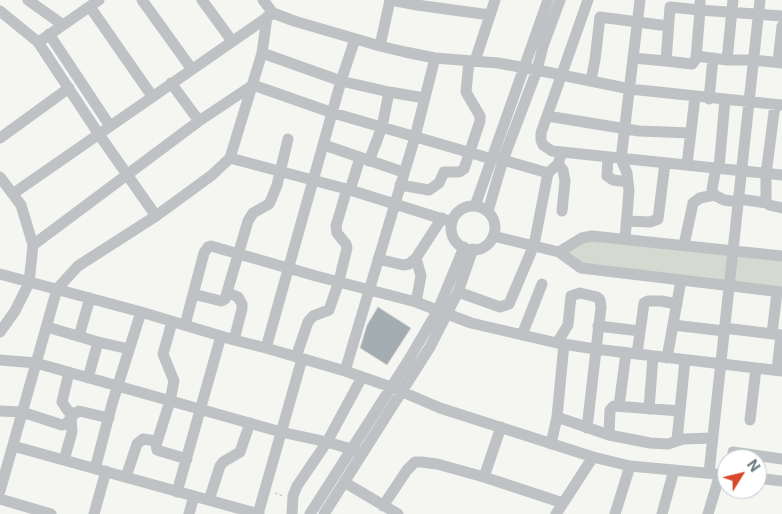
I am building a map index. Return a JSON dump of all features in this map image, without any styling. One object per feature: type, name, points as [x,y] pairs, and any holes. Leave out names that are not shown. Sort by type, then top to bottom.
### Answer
[{"type":"street","points":[[28,0],[63,25]]},
{"type":"street","points":[[142,0],[191,68]]},
{"type":"street","points":[[202,0],[232,41]]},
{"type":"street","points":[[0,491],[57,289],[78,266],[156,216],[212,176],[230,158],[262,53],[270,15],[263,0]]},
{"type":"street","points":[[380,46],[391,0],[439,4],[490,15]]},
{"type":"street","points":[[400,185],[422,190],[433,189],[439,183],[442,173],[447,171],[459,172],[464,169],[478,128],[480,116],[466,92],[472,61],[495,0]]},
{"type":"street","points":[[531,69],[548,0]]},
{"type":"street","points":[[475,206],[498,160],[531,69],[560,0]]},
{"type":"street","points":[[625,239],[628,182],[622,159],[640,0]]},
{"type":"street","points":[[727,60],[733,0]]},
{"type":"street","points":[[717,468],[712,438],[760,0]]},
{"type":"street","points":[[668,26],[600,17],[587,2],[541,133],[542,142],[552,151],[782,175]]},
{"type":"street","points":[[38,42],[94,3],[152,96]]},
{"type":"street","points":[[666,62],[670,3],[700,5],[731,12],[782,16]]},
{"type":"street","points":[[633,58],[692,64],[696,56],[700,5]]},
{"type":"street","points":[[0,11],[38,42],[126,175],[156,216]]},
{"type":"street","points":[[14,193],[191,68],[270,15],[380,46],[436,58],[531,69],[630,89],[708,99],[779,105],[766,174],[767,203]]},
{"type":"street","points":[[591,80],[600,17]]},
{"type":"street","points":[[696,56],[780,63],[782,26]]},
{"type":"street","points":[[49,34],[110,126]]},
{"type":"street","points":[[266,348],[341,81],[355,39]]},
{"type":"street","points":[[262,53],[341,81],[425,98]]},
{"type":"street","points":[[345,371],[371,289],[436,58]]},
{"type":"street","points":[[708,99],[713,58]]},
{"type":"street","points":[[171,83],[199,121]]},
{"type":"street","points":[[253,85],[333,113],[548,173]]},
{"type":"street","points":[[33,245],[199,121],[253,85]]},
{"type":"street","points":[[0,138],[69,88]]},
{"type":"street","points":[[13,446],[258,514],[281,432],[308,322],[313,316],[329,310],[339,282],[347,248],[337,233],[336,226],[348,189],[382,127],[389,92]]},
{"type":"street","points":[[687,165],[695,97]]},
{"type":"street","points":[[714,195],[712,190],[718,168],[726,100]]},
{"type":"street","points":[[547,116],[649,132],[691,132]]},
{"type":"street","points":[[193,294],[221,301],[225,299],[248,221],[253,213],[269,204],[271,200],[288,139]]},
{"type":"street","points":[[324,144],[403,172]]},
{"type":"street","points":[[458,292],[500,307],[509,304],[534,245],[548,173],[561,161],[562,152]]},
{"type":"street","points":[[230,158],[348,189],[447,220],[455,239],[468,248],[485,246],[493,236],[495,223],[488,211],[475,206],[463,208],[447,220],[409,264],[403,265],[378,260]]},
{"type":"street","points":[[608,158],[607,176],[613,180],[628,182]]},
{"type":"street","points":[[488,211],[498,160]]},
{"type":"street","points":[[627,221],[650,222],[658,219],[665,163]]},
{"type":"street","points":[[558,164],[563,170],[565,181],[562,211]]},
{"type":"street","points":[[0,177],[14,193],[21,205],[33,245],[29,283],[15,312],[0,332]]},
{"type":"street","points":[[684,245],[693,203],[700,198],[714,195],[724,200],[767,203],[782,208]]},
{"type":"street","points":[[185,325],[204,253],[208,247],[212,246],[339,282],[371,289],[416,302],[471,323],[522,335],[595,349],[779,370],[780,292],[581,268],[559,252],[493,236]]},
{"type":"street","points":[[559,252],[586,236],[782,256]]},
{"type":"street","points":[[324,514],[344,482],[357,452],[391,387],[458,292],[468,248]]},
{"type":"street","points":[[310,514],[402,393],[430,347],[468,248]]},
{"type":"street","points":[[416,258],[421,276],[416,302]]},
{"type":"street","points":[[0,274],[345,371],[391,387],[440,408],[593,457],[630,466],[717,474]]},
{"type":"street","points":[[667,358],[681,280]]},
{"type":"street","points":[[522,335],[542,284]]},
{"type":"street","points":[[228,293],[238,297],[242,304],[234,340]]},
{"type":"street","points":[[551,444],[557,417],[561,343],[568,325],[571,299],[574,294],[594,295],[600,300],[601,307],[587,428]]},
{"type":"street","points":[[79,336],[90,298]]},
{"type":"street","points":[[619,406],[631,353],[640,331],[643,306],[646,302],[661,301],[678,304]]},
{"type":"street","points":[[94,514],[109,418],[140,312]]},
{"type":"street","points":[[172,322],[163,354],[174,381],[170,401],[156,441],[157,450],[187,459]]},
{"type":"street","points":[[673,325],[778,334]]},
{"type":"street","points":[[598,326],[640,331]]},
{"type":"street","points":[[46,327],[129,349]]},
{"type":"street","points":[[176,492],[221,336]]},
{"type":"street","points":[[88,378],[98,342]]},
{"type":"street","points":[[649,409],[653,356]]},
{"type":"street","points":[[0,360],[36,363],[281,432],[327,442],[357,452]]},
{"type":"street","points":[[677,440],[685,360]]},
{"type":"street","points":[[750,420],[756,368]]},
{"type":"street","points":[[64,460],[72,432],[72,415],[62,402],[69,372]]},
{"type":"street","points":[[292,514],[293,499],[300,481],[327,442],[362,378]]},
{"type":"street","points":[[609,435],[610,410],[614,406],[680,411]]},
{"type":"street","points":[[0,411],[22,412],[62,425],[66,424],[72,415],[81,411],[109,418]]},
{"type":"street","points":[[557,417],[609,435],[650,444],[668,444],[677,440],[712,438]]},
{"type":"street","points":[[209,500],[220,466],[223,462],[240,452],[250,423]]},
{"type":"street","points":[[484,477],[501,427]]},
{"type":"street","points":[[126,477],[137,444],[143,439],[156,441]]},
{"type":"street","points":[[556,514],[593,457]]},
{"type":"street","points":[[767,457],[782,459]]},
{"type":"street","points":[[383,506],[404,474],[415,462],[437,464],[484,477],[563,503]]},
{"type":"street","points":[[616,514],[630,466]]},
{"type":"street","points":[[662,514],[674,470]]},
{"type":"street","points":[[708,514],[717,478]]},
{"type":"street","points":[[767,479],[782,481]]},
{"type":"street","points":[[344,482],[398,514]]},
{"type":"street","points":[[189,514],[194,496]]},
{"type":"street","points":[[0,500],[51,514]]},
{"type":"path","points":[[265,490],[293,499]]},
{"type":"shaded area","points":[[587,238],[782,260],[782,291],[577,269],[560,255]]},
{"type":"building","points":[[378,307],[411,328],[387,365],[360,348],[367,325]]}]
